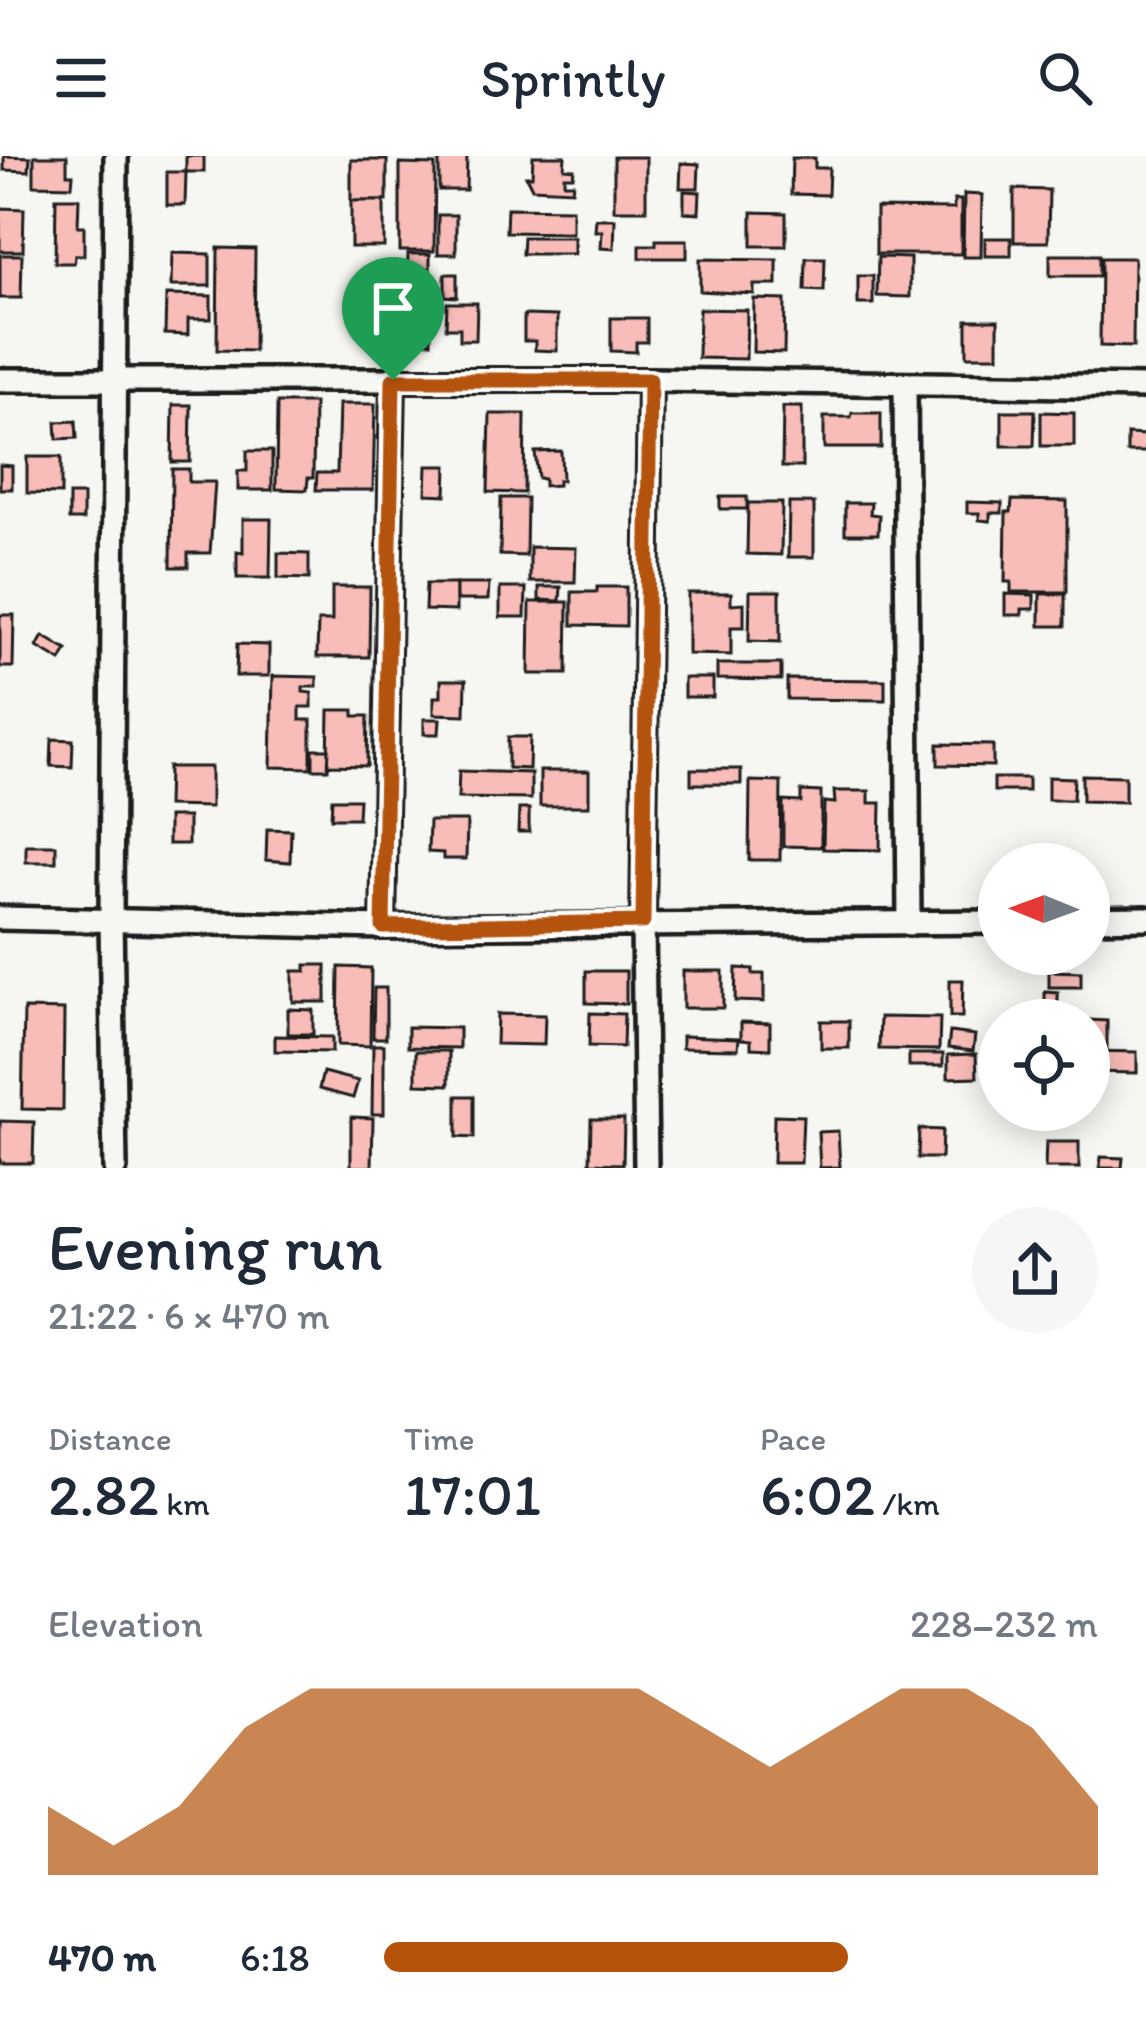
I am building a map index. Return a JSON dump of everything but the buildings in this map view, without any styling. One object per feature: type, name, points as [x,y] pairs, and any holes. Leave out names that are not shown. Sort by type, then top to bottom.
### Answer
[{"type":"street","points":[[115,1168],[111,918],[116,156]]},
{"type":"street","points":[[0,380],[650,380],[1146,387]]},
{"type":"street","points":[[383,927],[393,380]]},
{"type":"street","points":[[646,1168],[643,922],[650,380]]},
{"type":"street","points":[[905,384],[909,924]]},
{"type":"street","points":[[0,918],[383,927],[978,922]]},
{"type":"street","points":[[1110,919],[1146,918]]},
{"type":"route","points":[[393,380],[650,380],[643,922],[383,927],[393,380]]}]
